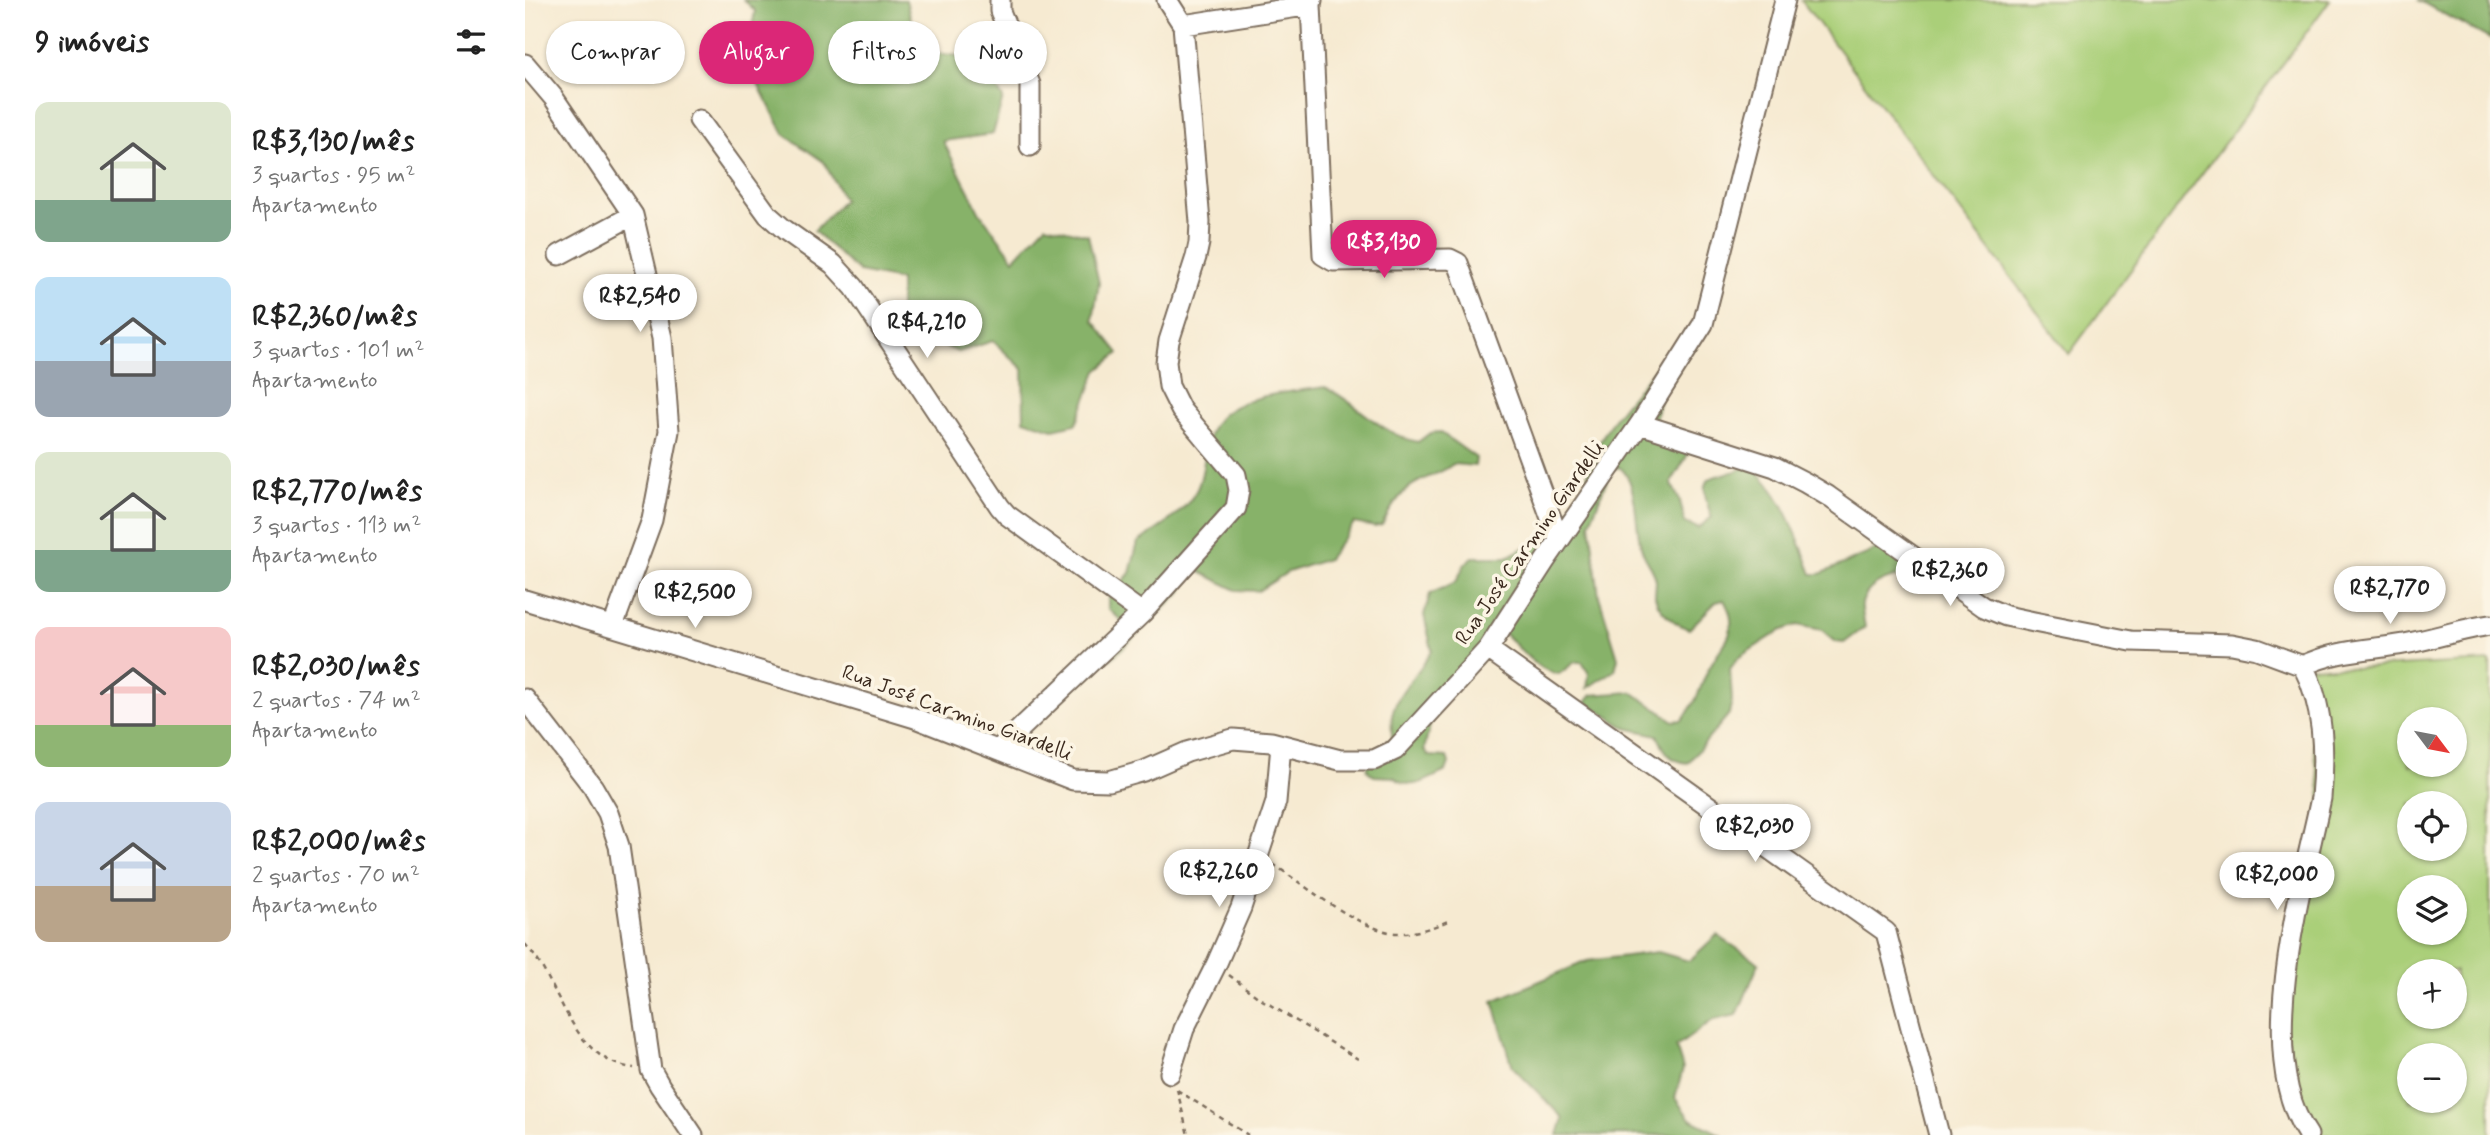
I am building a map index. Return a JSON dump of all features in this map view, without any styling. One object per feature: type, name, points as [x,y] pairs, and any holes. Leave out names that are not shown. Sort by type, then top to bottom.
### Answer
[{"type":"street","points":[[1000,0],[1000,11],[1030,84],[1030,146]]},
{"type":"street","points":[[998,750],[1142,613],[1235,508],[1239,491],[1236,475],[1181,410],[1169,386],[1166,362],[1169,341],[1196,257],[1199,233],[1183,25],[1167,0]]},
{"type":"street","name":"Rua José Carmino Giardelli","points":[[525,600],[915,718],[1073,780],[1109,781],[1145,771],[1187,752],[1233,739],[1271,742],[1340,760],[1374,760],[1395,750],[1488,649],[1559,540],[1640,424],[1703,324],[1785,0]]},
{"type":"street","points":[[1183,25],[1311,2],[1323,255],[1333,261],[1450,259],[1458,263],[1559,540]]},
{"type":"street","points":[[525,64],[553,97],[633,215],[662,338],[669,431],[652,520],[613,626]]},
{"type":"street","points":[[699,120],[768,215],[833,264],[854,287],[1007,515],[1142,613]]},
{"type":"street","points":[[559,255],[633,215]]},
{"type":"street","points":[[1640,424],[1786,472],[1828,496],[1973,599],[2006,616],[2131,641],[2232,644],[2257,649],[2303,666],[2311,681],[2320,721],[2324,769],[2322,798],[2285,974],[2283,1020],[2286,1082],[2297,1117],[2308,1135]]},
{"type":"street","points":[[2303,666],[2335,654],[2407,643],[2490,625]]},
{"type":"street","points":[[1488,649],[1886,932],[1939,1135]]},
{"type":"street","points":[[525,699],[593,787],[608,813],[619,846],[652,1070],[693,1135]]},
{"type":"street","points":[[1174,1081],[1184,1029],[1241,908],[1276,802],[1281,745]]},
{"type":"path","points":[[1258,855],[1361,923],[1394,933],[1421,931],[1448,921]]},
{"type":"path","points":[[525,944],[538,959],[578,1035],[601,1057],[622,1067],[652,1070]]},
{"type":"path","points":[[1216,965],[1259,998],[1358,1059]]},
{"type":"path","points":[[1174,1081],[1188,1135]]},
{"type":"path","points":[[1174,1081],[1248,1135]]},
{"type":"green space","points":[[744,0],[906,0],[912,21],[828,21],[828,84],[940,84],[940,54],[954,55],[954,84],[994,84],[1003,98],[993,134],[943,141],[980,213],[1014,259],[1046,225],[1088,235],[1099,283],[1093,320],[1119,353],[1097,371],[1076,424],[1053,429],[1024,420],[1023,369],[993,341],[958,352],[920,335],[900,314],[900,280],[859,272],[814,231],[844,200],[824,162],[784,134],[758,84],[814,84],[814,21],[753,21],[755,11]]},
{"type":"green space","points":[[1801,0],[2330,0],[2069,354]]},
{"type":"green space","points":[[2418,0],[2490,0],[2490,39]]},
{"type":"green space","points":[[1661,362],[1665,373],[1653,429],[1688,441],[1687,456],[1671,483],[1680,501],[1685,523],[1698,528],[1712,517],[1706,501],[1706,482],[1750,465],[1772,488],[1780,501],[1812,574],[1820,574],[1878,549],[1892,556],[1913,574],[1890,578],[1870,590],[1862,604],[1865,627],[1844,643],[1836,642],[1822,630],[1797,625],[1780,631],[1738,658],[1730,669],[1732,699],[1729,714],[1688,763],[1676,760],[1665,750],[1657,735],[1626,728],[1586,702],[1591,695],[1632,692],[1674,721],[1682,720],[1693,705],[1708,669],[1729,637],[1731,616],[1724,600],[1716,602],[1689,629],[1673,621],[1660,607],[1655,596],[1655,576],[1643,554],[1630,482],[1619,467],[1611,470],[1590,523],[1599,596],[1618,658],[1615,670],[1587,688],[1589,674],[1582,662],[1575,662],[1559,674],[1551,672],[1529,658],[1504,633],[1434,709],[1424,750],[1429,756],[1447,757],[1449,763],[1446,771],[1413,784],[1401,782],[1394,777],[1374,776],[1367,770],[1370,755],[1392,738],[1392,719],[1398,698],[1432,650],[1424,615],[1430,594],[1456,582],[1465,564],[1473,557],[1507,557],[1529,545],[1559,538],[1565,513],[1584,498],[1590,465],[1603,436],[1620,410]]},
{"type":"green space","points":[[1325,387],[1381,426],[1405,438],[1418,442],[1430,433],[1440,432],[1476,458],[1475,466],[1453,464],[1412,485],[1397,500],[1382,525],[1375,527],[1354,523],[1328,559],[1288,572],[1258,591],[1236,590],[1190,567],[1172,577],[1185,581],[1182,592],[1110,660],[1123,627],[1121,620],[1108,609],[1108,599],[1130,573],[1138,542],[1171,519],[1197,489],[1209,437],[1218,418],[1250,400]]},
{"type":"green space","points":[[2490,661],[2490,1135],[2308,1135],[2283,1020],[2321,798],[2303,666],[2358,668]]},
{"type":"green space","points":[[1717,935],[1759,963],[1737,1015],[1713,1020],[1676,1047],[1683,1069],[1675,1098],[1690,1119],[1722,1135],[1558,1135],[1563,1118],[1513,1067],[1493,1001],[1587,961],[1658,952],[1689,961]]}]
